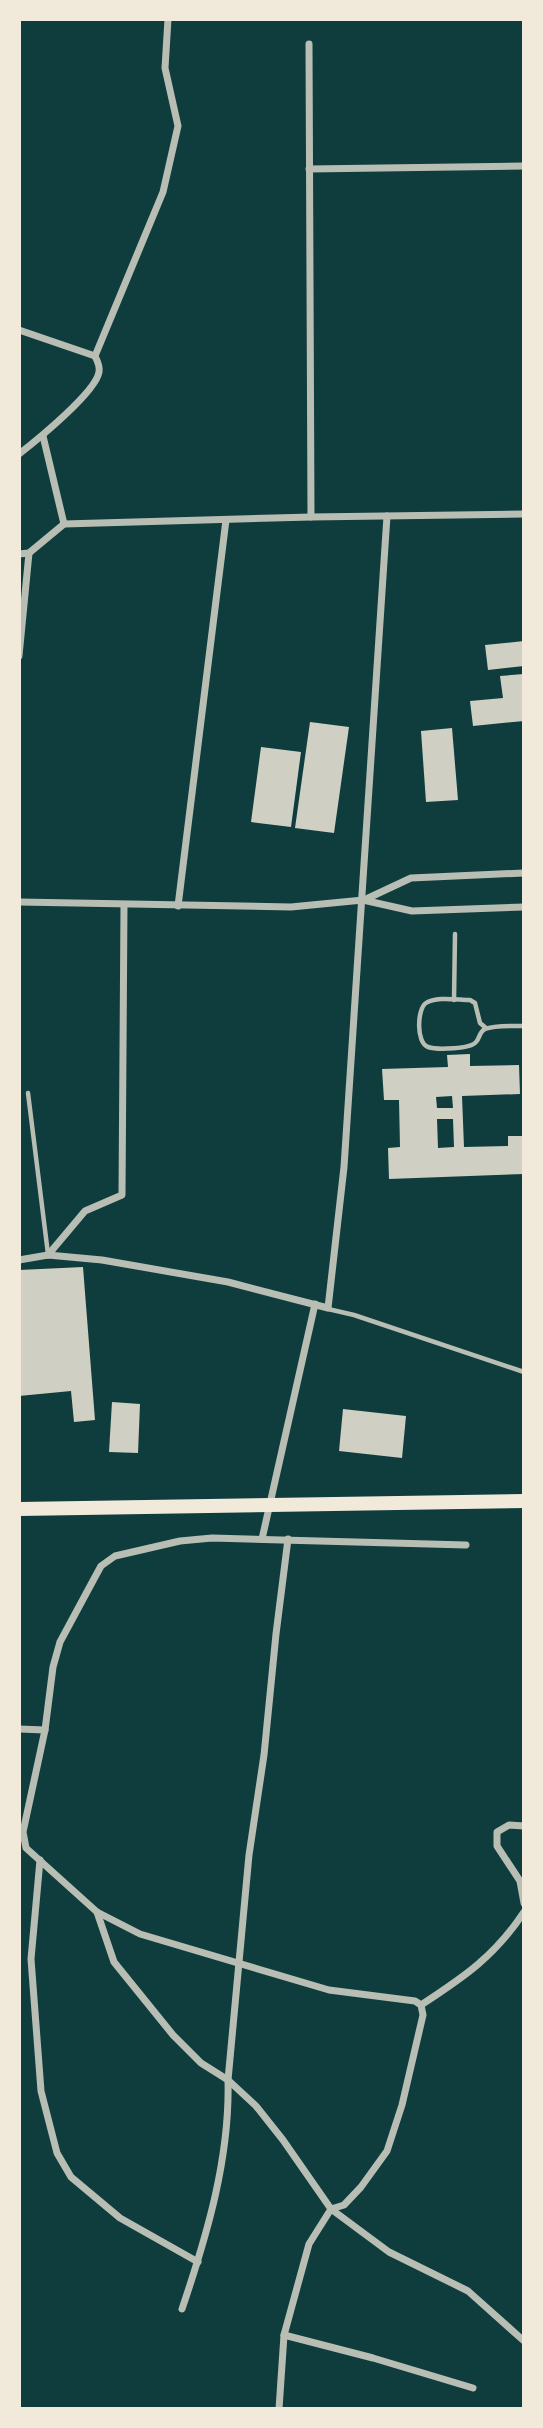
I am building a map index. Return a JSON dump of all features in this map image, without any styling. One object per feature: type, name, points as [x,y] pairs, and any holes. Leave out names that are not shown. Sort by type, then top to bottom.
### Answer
[{"type":"main road","points":[[19,1509],[524,1501]]},
{"type":"street","points":[[19,454],[43,436],[92,387],[99,371],[95,356],[163,192],[178,127],[165,68],[168,19]]},
{"type":"street","points":[[309,44],[311,517]]},
{"type":"street","points":[[309,169],[524,166]]},
{"type":"street","points":[[19,330],[95,356]]},
{"type":"street","points":[[43,436],[64,524]]},
{"type":"street","points":[[19,554],[29,553],[64,524],[524,514]]},
{"type":"street","points":[[19,1260],[48,1255],[102,1260],[228,1282],[328,1308],[344,1167],[387,516]]},
{"type":"street","points":[[178,906],[226,520]]},
{"type":"street","points":[[19,656],[29,553]]},
{"type":"street","points":[[363,900],[411,878],[524,873]]},
{"type":"street","points":[[19,902],[291,907],[363,900],[412,911],[524,907]]},
{"type":"street","points":[[48,1255],[85,1211],[122,1195],[124,905]]},
{"type":"street","points":[[262,1539],[315,1304]]},
{"type":"street","points":[[422,2005],[415,2001],[329,1990],[140,1934],[97,1912],[26,1847],[23,1832],[60,1642],[101,1566],[115,1556],[180,1541],[212,1538],[466,1545]]},
{"type":"street","points":[[183,2309],[217,2185],[229,2116],[228,2080],[249,1855],[264,1755],[288,1539]]},
{"type":"street","points":[[19,1729],[45,1730]]},
{"type":"street","points":[[524,1826],[509,1825],[497,1832],[497,1846],[520,1881],[524,1903]]},
{"type":"street","points":[[40,1860],[31,1958],[41,2091],[57,2153],[71,2177],[120,2218],[198,2262]]},
{"type":"street","points":[[97,1912],[114,1962],[173,2035],[201,2063],[228,2080],[256,2106],[331,2209],[389,2252],[468,2291],[524,2341]]},
{"type":"street","points":[[422,2005],[472,1971],[508,1937],[524,1912]]},
{"type":"street","points":[[279,2409],[284,2335],[309,2244],[331,2209],[344,2205],[387,2151],[402,2105],[423,2015],[422,2005]]},
{"type":"street","points":[[284,2335],[473,2388]]},
{"type":"lane","points":[[454,934],[454,1000]]},
{"type":"lane","points":[[486,1028],[480,1023],[475,1003],[470,1000],[429,1000],[422,1006],[420,1026],[423,1044],[429,1048],[469,1047],[476,1043],[480,1033],[486,1028],[524,1026]]},
{"type":"lane","points":[[28,1093],[48,1255]]},
{"type":"lane","points":[[328,1308],[524,1372]]},
{"type":"building","points":[[524,641],[524,666],[488,670],[485,645]]},
{"type":"building","points":[[524,674],[524,721],[473,726],[470,701],[503,698],[500,676]]},
{"type":"building","points":[[310,722],[349,727],[334,833],[295,828]]},
{"type":"building","points":[[452,728],[458,800],[426,802],[421,731]]},
{"type":"building","points":[[261,747],[301,752],[291,827],[251,822]]},
{"type":"building","points":[[470,1054],[470,1066],[519,1065],[520,1094],[462,1096],[464,1147],[508,1146],[508,1136],[524,1136],[524,1174],[389,1179],[388,1148],[400,1147],[399,1100],[384,1100],[382,1069],[448,1067],[447,1055]],"holes":[[[452,1096],[453,1108],[437,1108],[436,1097]],[[437,1119],[453,1119],[454,1147],[438,1148]]]},
{"type":"building","points":[[83,1267],[95,1420],[74,1422],[71,1391],[19,1396],[19,1270]]},
{"type":"building","points":[[112,1402],[140,1404],[138,1453],[109,1452]]},
{"type":"building","points":[[343,1409],[406,1416],[402,1458],[339,1451]]}]
